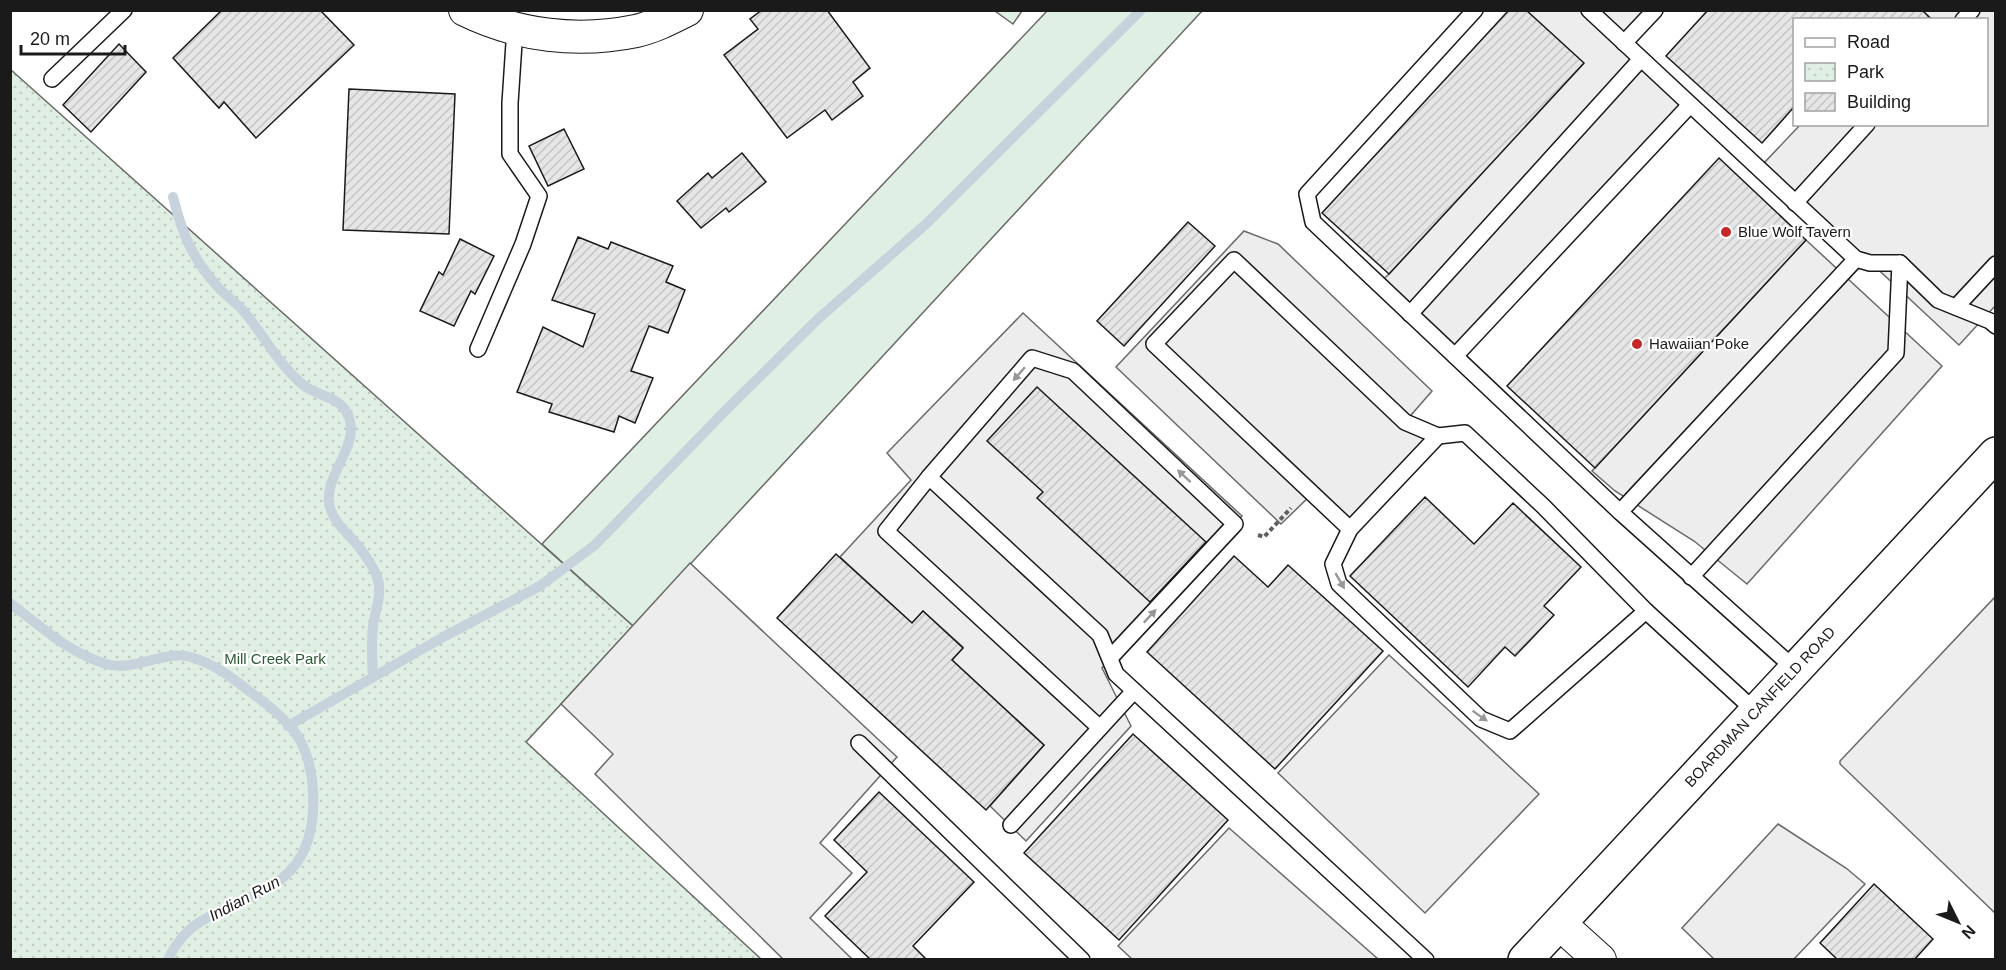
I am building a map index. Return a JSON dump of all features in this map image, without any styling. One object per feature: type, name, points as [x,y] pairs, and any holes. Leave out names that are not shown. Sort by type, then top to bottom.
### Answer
[{"type":"main road","name":"BOARDMAN CANFIELD ROAD","points":[[1525,960],[1755,711],[1993,461]]},
{"type":"street","points":[[465,10],[515,28],[557,37],[592,38],[637,31],[687,10]]},
{"type":"street","points":[[1560,924],[1600,960]]},
{"type":"lane","points":[[52,79],[124,10]]},
{"type":"lane","points":[[1475,10],[1307,194],[1313,222],[1620,512],[1795,669]]},
{"type":"lane","points":[[1589,10],[1856,259],[1870,263],[1900,263],[1938,300],[1990,321],[1995,326]]},
{"type":"lane","points":[[1624,43],[1655,10]]},
{"type":"lane","points":[[478,349],[523,244],[539,196],[510,154],[510,103],[515,28]]},
{"type":"lane","points":[[1410,314],[1641,59]]},
{"type":"lane","points":[[1455,356],[1690,105]]},
{"type":"lane","points":[[1795,203],[1865,126]]},
{"type":"lane","points":[[1620,512],[1856,259]]},
{"type":"lane","points":[[1350,529],[1154,344],[1234,260],[1404,422],[1438,436],[1465,433],[1543,506],[1646,611],[1755,711]]},
{"type":"lane","points":[[1691,577],[1896,353],[1900,263]]},
{"type":"lane","points":[[1956,307],[1995,264]]},
{"type":"lane","points":[[1100,728],[886,531],[929,477],[1032,358],[1073,371],[1235,524],[1110,658]]},
{"type":"lane","points":[[1438,436],[1350,529],[1332,564],[1339,584],[1481,719],[1510,731],[1646,611]]},
{"type":"lane","points":[[929,477],[1100,635],[1116,674],[1426,960]]},
{"type":"lane","points":[[1011,825],[1134,691]]},
{"type":"lane","points":[[859,743],[1082,960]]},
{"type":"path","points":[[1235,524],[1264,537],[1308,490]]},
{"type":"green space","points":[[995,11],[1022,11],[1013,24]]},
{"type":"green space","points":[[1047,11],[1202,11],[633,626],[542,544]]},
{"type":"green space","name":"Mill Creek Park","points":[[10,69],[633,626],[526,742],[761,959],[11,959]]},
{"type":"shaded area","points":[[1526,11],[1655,11],[1625,43],[1690,105],[1455,356],[1378,284],[1583,64]]},
{"type":"shaded area","points":[[1922,11],[1995,11],[1995,306],[1959,345],[1764,163],[1799,126],[1988,126],[1988,18],[1931,18]]},
{"type":"shaded area","points":[[1244,231],[1278,244],[1432,391],[1405,422],[1432,443],[1350,529],[1312,494],[1281,524],[1116,367]]},
{"type":"shaded area","points":[[1806,240],[1942,366],[1747,584],[1694,541],[1615,491],[1592,471]]},
{"type":"shaded area","points":[[1023,313],[1242,516],[1102,668],[1131,726],[1026,841],[990,806],[1044,745],[952,660],[963,647],[923,611],[912,623],[840,557],[911,480],[887,453]]},
{"type":"shaded area","points":[[690,563],[897,757],[820,843],[852,873],[810,918],[852,959],[783,959],[595,774],[613,754],[561,704]]},
{"type":"shaded area","points":[[1995,597],[1995,913],[1840,764],[1840,761]]},
{"type":"shaded area","points":[[1389,655],[1539,794],[1425,913],[1278,773]]},
{"type":"shaded area","points":[[1778,824],[1846,868],[1865,884],[1794,959],[1714,959],[1682,928]]},
{"type":"shaded area","points":[[1229,828],[1378,959],[1132,959],[1118,946]]},
{"type":"building","points":[[222,10],[320,10],[354,45],[256,138],[224,102],[219,108],[173,58]]},
{"type":"building","points":[[762,10],[827,10],[870,68],[853,82],[863,96],[832,120],[825,110],[787,138],[724,55],[758,29],[750,19]]},
{"type":"building","points":[[1509,10],[1526,10],[1584,63],[1389,274],[1322,213]]},
{"type":"building","points":[[1708,10],[1922,10],[1930,18],[1793,18],[1793,108],[1762,143],[1666,56]]},
{"type":"building","points":[[119,44],[146,72],[91,132],[63,105]]},
{"type":"building","points":[[349,89],[455,94],[449,234],[343,230]]},
{"type":"building","points":[[564,129],[584,169],[548,186],[529,146]]},
{"type":"building","points":[[742,153],[766,182],[729,212],[726,208],[701,228],[677,201],[708,173],[712,178]]},
{"type":"building","points":[[1719,158],[1806,240],[1595,468],[1507,386]]},
{"type":"building","points":[[1188,222],[1215,246],[1124,346],[1097,321]]},
{"type":"building","points":[[578,237],[608,249],[611,242],[673,266],[666,282],[685,290],[668,333],[649,326],[631,371],[653,378],[635,423],[619,416],[614,432],[549,412],[552,404],[517,392],[543,327],[583,347],[595,314],[552,300]]},
{"type":"building","points":[[460,239],[494,256],[475,294],[471,291],[454,326],[420,311],[439,272],[443,275]]},
{"type":"building","points":[[1037,387],[1206,542],[1150,602],[1037,498],[1043,492],[987,441]]},
{"type":"building","points":[[1425,497],[1474,544],[1513,503],[1581,567],[1544,606],[1554,615],[1515,656],[1505,647],[1468,687],[1350,576]]},
{"type":"building","points":[[836,554],[912,623],[923,611],[963,648],[952,660],[1044,745],[986,810],[777,618]]},
{"type":"building","points":[[1234,556],[1268,587],[1288,565],[1383,651],[1275,769],[1147,652]]},
{"type":"building","points":[[1133,734],[1228,820],[1119,940],[1024,853]]},
{"type":"building","points":[[879,792],[974,882],[913,946],[927,960],[871,960],[825,916],[867,872],[834,840]]},
{"type":"building","points":[[1874,884],[1933,939],[1914,960],[1838,960],[1820,943]]},
{"type":"waterway","points":[[288,726],[445,636],[540,586],[595,545],[818,319],[926,224],[1141,10]]},
{"type":"waterway","points":[[173,197],[189,245],[208,276],[243,310],[279,359],[302,384],[338,403],[347,413],[351,424],[350,436],[332,480],[329,503],[333,516],[364,553],[378,581],[379,594],[372,640],[373,677]]},
{"type":"waterway","name":"Indian Run","points":[[10,603],[67,646],[106,664],[127,665],[170,656],[191,657],[207,663],[262,700],[291,728],[303,747],[312,777],[313,811],[311,828],[301,856],[292,869],[269,888],[195,926],[181,939],[168,960]]},
{"type":"place","name":"Blue Wolf Tavern","points":[[1726,232]]},
{"type":"place","name":"Hawaiian Poke","points":[[1637,344]]}]
